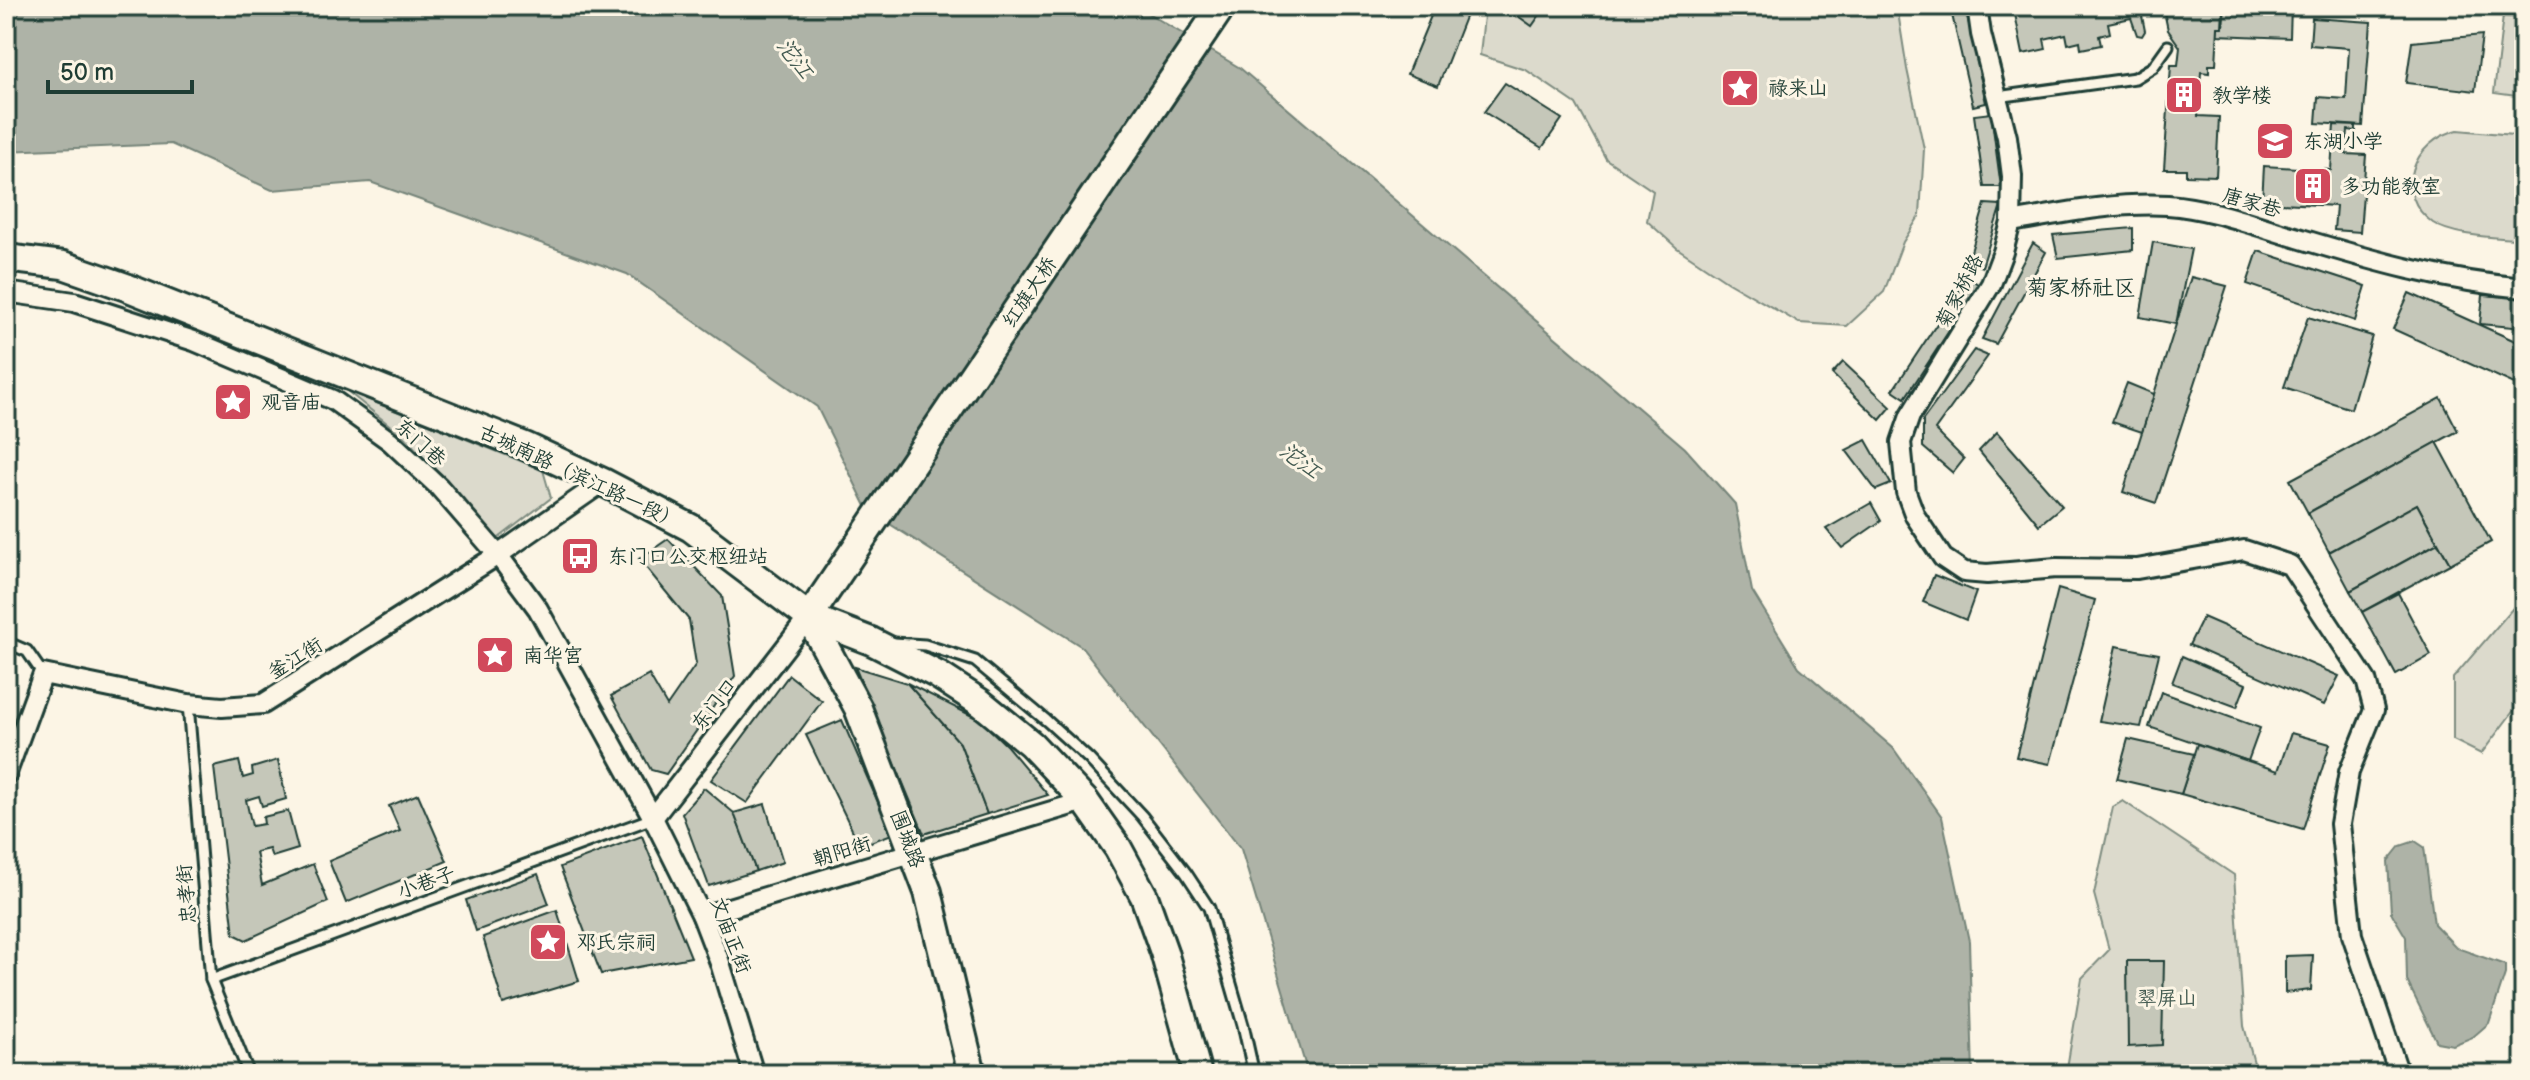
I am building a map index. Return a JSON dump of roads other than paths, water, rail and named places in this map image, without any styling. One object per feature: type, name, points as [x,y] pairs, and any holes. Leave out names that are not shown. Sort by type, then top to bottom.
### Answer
[{"type":"street","name":"红旗大桥","points":[[809,617],[1222,6]]},
{"type":"street","name":"菊家桥路","points":[[1977,6],[2007,137],[2012,176],[2011,222],[1991,284],[1910,416],[1901,442],[1906,492],[1915,516],[1943,558],[1964,572],[1987,574],[2056,568],[2137,569],[2244,550],[2290,565],[2366,680],[2374,710],[2349,772],[2340,824],[2352,935],[2399,1074]]},
{"type":"street","name":"唐家巷","points":[[2011,222],[2115,206],[2170,205],[2216,214],[2398,268],[2489,285],[2524,288]]},
{"type":"street","name":"古城南路（滨江路一段）","points":[[6,258],[63,265],[126,287],[525,446],[691,528],[809,617],[871,641],[938,675],[981,703],[1031,744],[1085,801],[1118,848],[1144,896],[1164,952],[1198,1074]]},
{"type":"street","name":"东门巷","points":[[6,292],[74,302],[179,336],[333,400],[400,450],[439,487],[498,555],[538,609],[653,818]]},
{"type":"street","name":"釜江街","points":[[43,674],[188,704],[222,707],[263,704],[498,555],[603,482]]},
{"type":"street","name":"东门口","points":[[653,818],[809,617]]},
{"type":"street","name":"围城路","points":[[809,617],[858,708],[914,852],[928,892],[972,1074]]},
{"type":"street","points":[[6,775],[43,674]]},
{"type":"street","name":"朝阳街","points":[[702,916],[1085,801]]},
{"type":"street","name":"文庙正街","points":[[653,818],[702,916],[720,963],[754,1074]]},
{"type":"lane","points":[[1997,97],[2135,78],[2153,67],[2168,46]]},
{"type":"lane","points":[[871,641],[925,645],[975,661],[1078,750],[1142,816],[1209,908],[1254,1074]]},
{"type":"lane","points":[[6,642],[27,651],[43,674]]},
{"type":"lane","name":"忠孝街","points":[[188,704],[211,980],[249,1074]]},
{"type":"lane","name":"小巷子","points":[[211,980],[653,818]]},
{"type":"water","name":"沱江","points":[[6,6],[1136,6],[1240,68],[1685,448],[1735,504],[1752,591],[1799,667],[1893,748],[1942,817],[1969,941],[1973,1074],[1308,1074],[1241,849],[1082,647],[868,510],[817,407],[627,274],[370,182],[272,190],[171,144],[6,151]]},
{"type":"water","points":[[2415,841],[2424,847],[2434,924],[2457,948],[2505,965],[2489,1023],[2473,1037],[2453,1045],[2437,1042],[2407,981],[2406,937],[2391,912],[2388,861],[2400,846]]},
{"type":"place","name":"禄来山","points":[[1740,88]]},
{"type":"place","name":"教学楼","points":[[2184,95]]},
{"type":"place","name":"东湖小学","points":[[2275,141]]},
{"type":"place","name":"多功能教室","points":[[2313,186]]},
{"type":"place","name":"观音庙","points":[[233,402]]},
{"type":"place","name":"东门口公交枢纽站","points":[[580,556]]},
{"type":"place","name":"南华宫","points":[[495,655]]},
{"type":"place","name":"邓氏宗祠","points":[[548,942]]},
{"type":"district","name":"菊家桥社区","points":[[2081,287]]},
{"type":"park label","name":"翠屏山","points":[[2167,998]]}]
